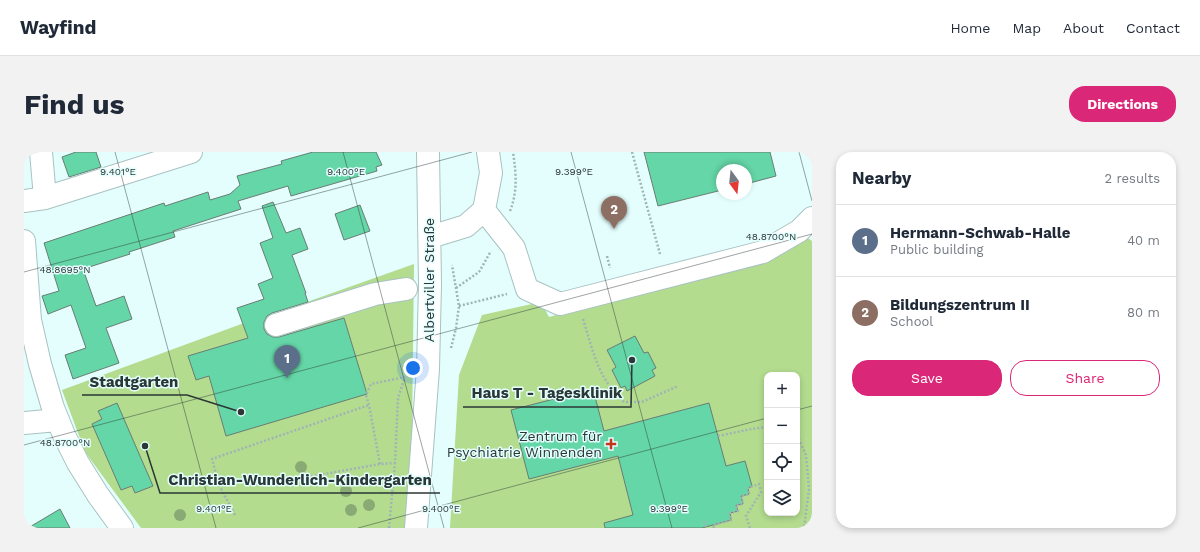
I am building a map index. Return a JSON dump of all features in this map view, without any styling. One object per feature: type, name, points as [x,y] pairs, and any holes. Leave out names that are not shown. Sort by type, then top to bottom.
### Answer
[{"type":"street","points":[[41,152],[45,198]]},
{"type":"street","points":[[24,201],[45,198],[191,152]]},
{"type":"street","name":"Albertviller Straße","points":[[416,528],[428,370],[430,237],[428,152]]},
{"type":"street","points":[[430,237],[466,226],[484,210],[491,173],[488,152]]},
{"type":"street","points":[[484,210],[514,248],[527,289],[560,304],[763,252],[799,231],[812,218]]},
{"type":"street","points":[[24,241],[27,319],[53,408],[78,463],[98,495],[122,528]]},
{"type":"street","points":[[276,325],[375,294],[406,289]]},
{"type":"street","points":[[24,423],[58,420]]},
{"type":"path","points":[[632,152],[660,254]]},
{"type":"path","points":[[607,256],[610,268]]},
{"type":"path","points":[[456,288],[459,306],[527,289]]},
{"type":"path","points":[[582,314],[598,366],[614,393],[624,402],[642,402],[678,386]]},
{"type":"path","points":[[380,464],[366,395],[371,384],[405,376],[398,398],[395,463],[389,528]]},
{"type":"path","points":[[235,515],[219,485],[212,459],[369,406]]},
{"type":"path","points":[[718,436],[764,427]]},
{"type":"path","points":[[800,441],[806,454],[809,489],[804,528]]},
{"type":"path","points":[[291,480],[380,464],[395,463]]},
{"type":"path","points":[[714,528],[713,525],[732,520],[730,513],[738,511],[736,505],[743,504],[741,496],[749,494],[748,488],[759,484],[761,492],[746,516],[750,528]]},
{"type":"path","points":[[704,521],[706,528]]},
{"type":"green space","name":"Zentrum für Psychiatrie Winnenden","points":[[805,236],[812,241],[812,528],[450,528],[459,375],[482,315],[541,302],[549,317],[768,258]]},
{"type":"green space","points":[[414,264],[412,433],[405,528],[141,528],[85,452],[62,390],[244,323]]},
{"type":"building","points":[[76,152],[96,152],[101,167],[69,177],[62,157]]},
{"type":"building","points":[[313,152],[376,152],[382,165],[376,167],[377,171],[291,196],[288,186],[238,201],[241,209],[173,231],[175,237],[129,252],[130,254],[83,269],[96,306],[124,296],[132,319],[106,328],[119,363],[73,379],[65,355],[86,348],[71,305],[48,314],[42,296],[59,291],[44,243],[164,203],[165,206],[208,192],[210,200],[230,194],[240,185],[237,176],[282,164],[281,161]]},
{"type":"building","points":[[644,152],[770,152],[776,176],[752,182],[752,164],[716,164],[716,192],[658,206]]},
{"type":"building","points":[[273,202],[286,233],[300,228],[308,249],[292,255],[308,302],[272,313],[267,316],[264,322],[264,329],[267,334],[273,337],[279,337],[344,318],[367,394],[226,436],[209,376],[196,380],[188,356],[248,338],[237,308],[264,299],[258,284],[273,278],[260,243],[273,238],[262,206]]},
{"type":"building","points":[[360,205],[370,231],[344,240],[335,214]]},
{"type":"building","points":[[635,336],[644,353],[648,352],[656,368],[652,370],[655,376],[627,391],[625,386],[621,388],[612,370],[616,367],[607,350]]},
{"type":"building","points":[[593,389],[604,431],[709,403],[726,466],[745,461],[752,486],[748,488],[749,494],[741,496],[743,504],[736,505],[738,511],[730,513],[731,520],[702,528],[605,528],[604,523],[633,515],[618,456],[529,479],[511,410]]},
{"type":"building","points":[[117,403],[153,486],[135,493],[132,486],[121,490],[92,424],[102,419],[98,411]]},
{"type":"building","points":[[60,509],[70,528],[28,528]]},
{"type":"place","name":"Bildungszentrum II","points":[[614,229]]},
{"type":"place","name":"Haus T - Tagesklinik","points":[[632,360]]},
{"type":"place","name":"Hermann-Schwab-Halle","points":[[287,378]]},
{"type":"place","name":"Stadtgarten","points":[[241,412]]},
{"type":"place","name":"Zentrum für Psychiatrie Winnenden","points":[[611,444]]},
{"type":"place","name":"Christian-Wunderlich-Kindergarten","points":[[145,446]]}]
